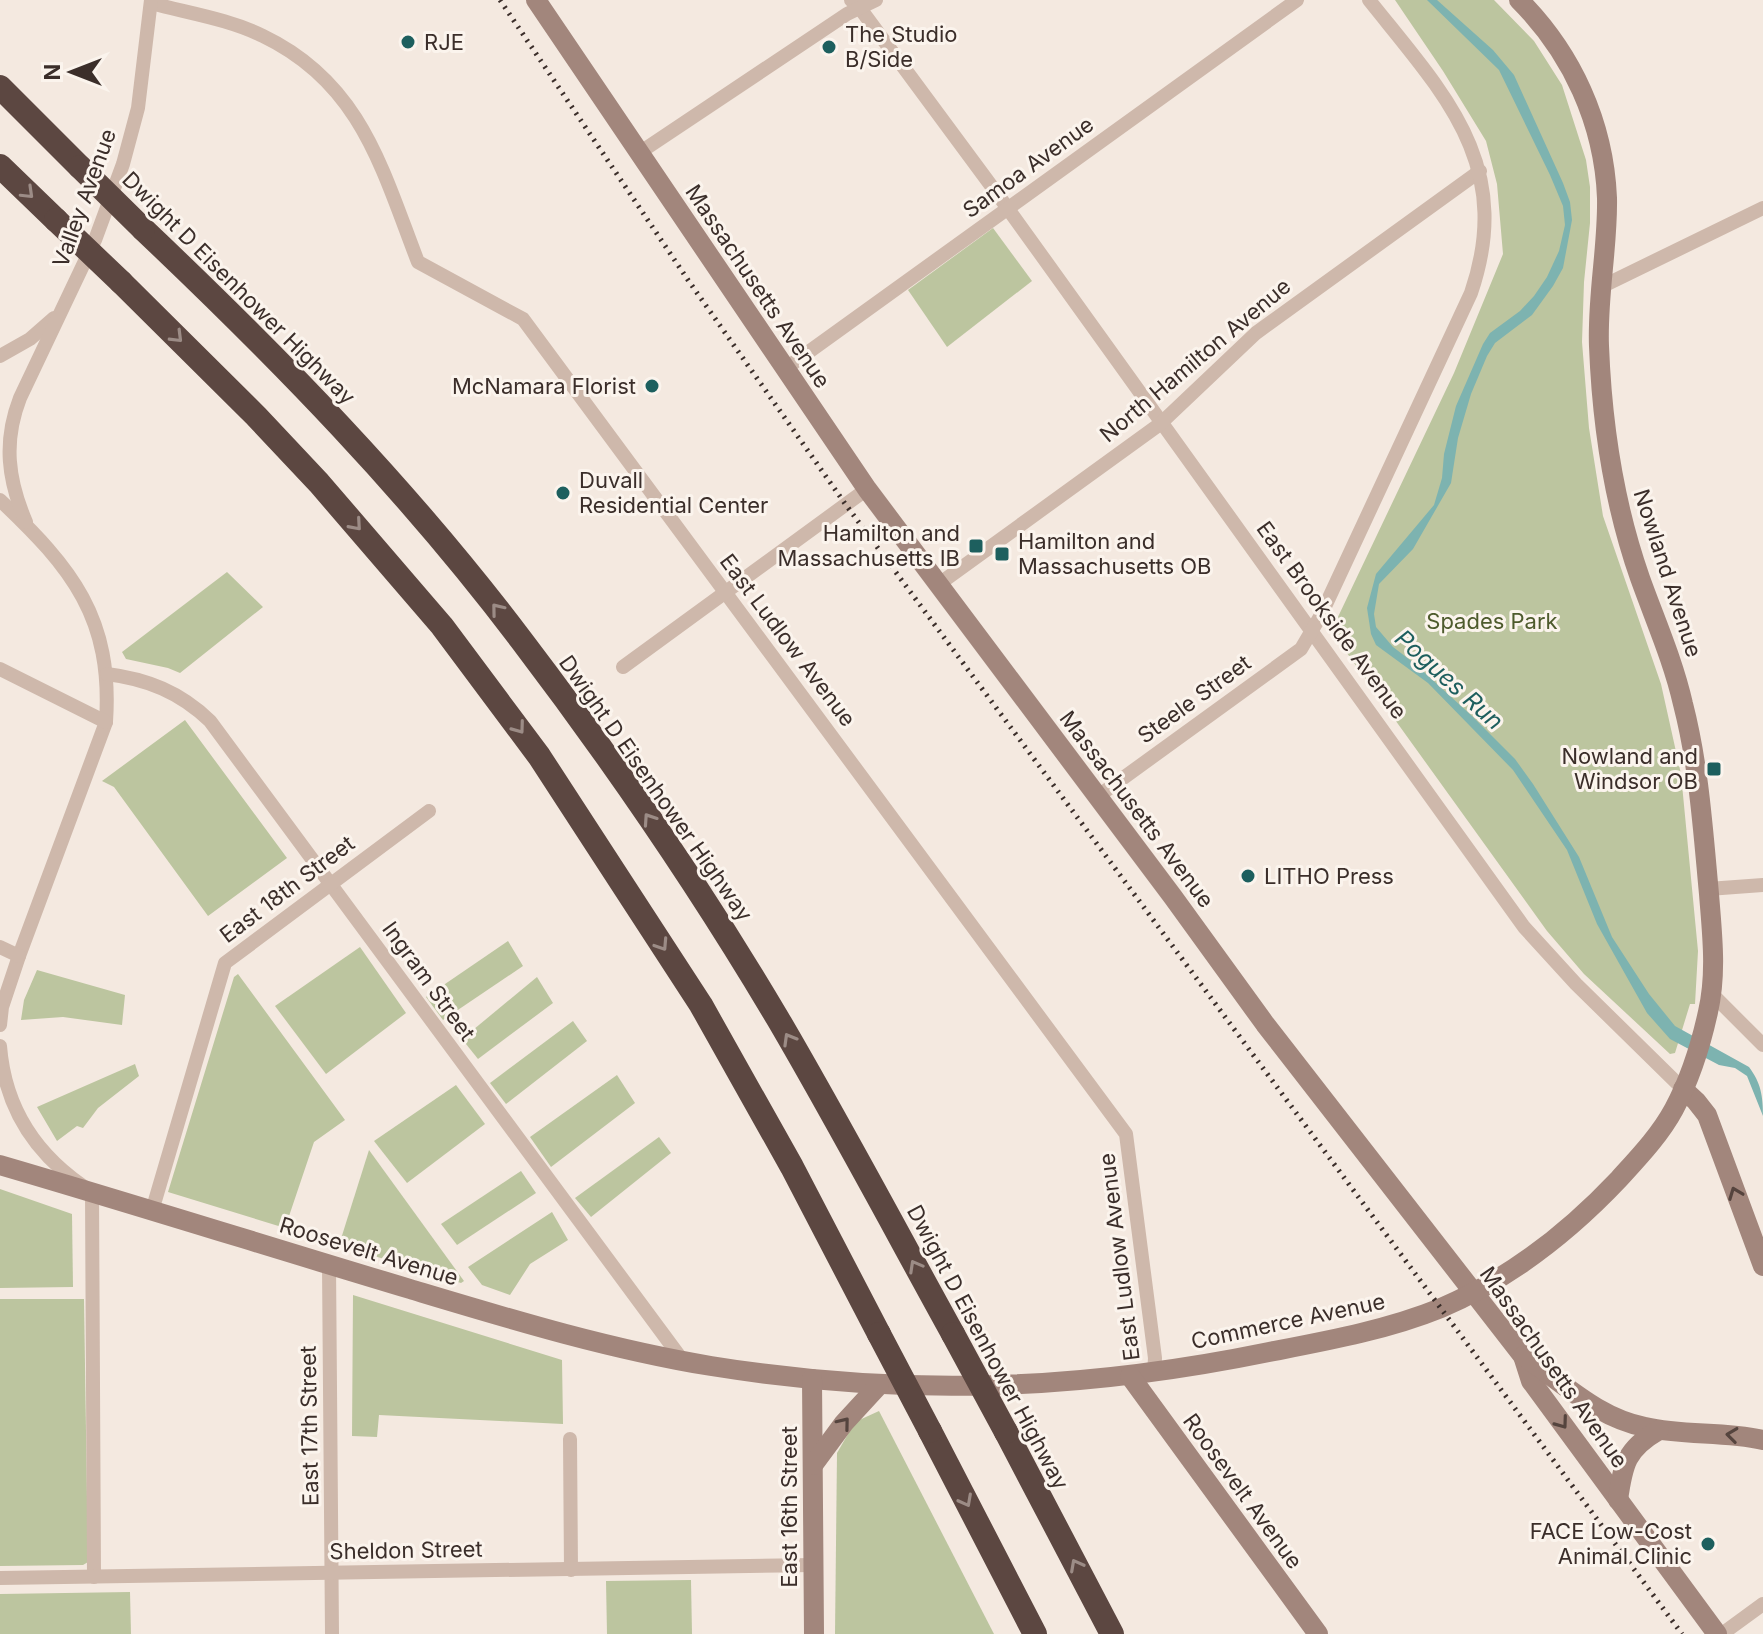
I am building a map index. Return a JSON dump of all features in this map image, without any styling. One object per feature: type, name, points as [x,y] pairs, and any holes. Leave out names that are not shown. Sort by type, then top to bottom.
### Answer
[{"type":"highway","name":"Dwight D Eisenhower Highway","points":[[0,87],[287,369],[382,470],[448,548],[563,695],[754,978],[953,1334],[1112,1634]]},
{"type":"highway","points":[[0,166],[256,416],[319,483],[442,626],[539,756],[701,1005],[792,1167],[1035,1634]]},
{"type":"street","name":"Massachusetts Avenue","points":[[536,0],[867,489],[1265,1024],[1523,1356],[1531,1381],[1720,1634]]},
{"type":"street","points":[[639,153],[855,4],[876,0]]},
{"type":"street","name":"Samoa Avenue","points":[[785,369],[1297,0]]},
{"type":"street","name":"Steele Street","points":[[1097,797],[1301,649],[1312,632],[1471,293],[1484,244],[1484,200],[1480,171],[1470,142],[1448,101],[1369,0]]},
{"type":"street","name":"Nowland Avenue","points":[[1519,0],[1557,45],[1578,80],[1595,129],[1603,164],[1607,206],[1599,356],[1616,493],[1634,560],[1667,650],[1696,761],[1713,942],[1711,993],[1708,1014],[1683,1089]]},
{"type":"street","name":"Valley Avenue","points":[[29,528],[16,500],[11,479],[9,441],[20,398],[101,226],[123,164],[138,108],[151,2]]},
{"type":"street","name":"East Ludlow Avenue","points":[[151,2],[262,35],[287,49],[327,80],[355,113],[372,144],[418,262],[523,319],[1126,1134],[1153,1343],[1154,1373]]},
{"type":"street","name":"East Brookside Avenue","points":[[855,4],[1008,209],[1524,927],[1576,984],[1707,1115],[1763,1266]]},
{"type":"street","name":"North Hamilton Avenue","points":[[939,584],[1160,424],[1256,333],[1480,171]]},
{"type":"street","points":[[1601,287],[1763,208]]},
{"type":"street","name":"Valley Avenue","points":[[0,356],[30,339],[60,312]]},
{"type":"street","points":[[623,667],[867,489]]},
{"type":"street","points":[[0,500],[56,556],[82,593],[92,613],[107,674],[106,722],[19,956],[1,1010],[0,1025]]},
{"type":"street","points":[[0,669],[106,722]]},
{"type":"street","name":"Ingram Street","points":[[107,674],[153,684],[181,697],[210,721],[683,1361]]},
{"type":"street","name":"East 18th Street","points":[[152,1211],[225,963],[429,811]]},
{"type":"street","points":[[1708,889],[1763,885]]},
{"type":"street","points":[[0,947],[19,956]]},
{"type":"street","points":[[1711,993],[1763,1045]]},
{"type":"street","name":"Roosevelt Avenue","points":[[0,1046],[4,1078],[22,1124],[48,1159],[92,1192],[569,1336],[683,1361],[812,1379]]},
{"type":"street","name":"Commerce Avenue","points":[[812,1379],[879,1385],[1005,1387],[1130,1376],[1250,1356],[1362,1332],[1441,1308],[1541,1249],[1599,1200],[1663,1127],[1683,1089]]},
{"type":"street","points":[[0,1165],[92,1192],[94,1577]]},
{"type":"street","name":"East 17th Street","points":[[329,1265],[332,1634]]},
{"type":"street","points":[[1523,1356],[1600,1412],[1626,1422],[1659,1430],[1724,1433],[1763,1440]]},
{"type":"street","name":"Roosevelt Avenue","points":[[1130,1376],[1318,1634]]},
{"type":"street","name":"East 16th Street","points":[[812,1379],[814,1634]]},
{"type":"street","points":[[813,1465],[844,1423],[879,1385]]},
{"type":"street","points":[[1618,1500],[1629,1455],[1645,1437],[1659,1430]]},
{"type":"street","points":[[570,1439],[571,1570]]},
{"type":"street","name":"Sheldon Street","points":[[0,1578],[813,1565]]},
{"type":"street","points":[[1720,1634],[1763,1604]]},
{"type":"green space","name":"Spades Park","points":[[1395,0],[1494,0],[1534,41],[1562,85],[1586,160],[1590,223],[1582,342],[1589,428],[1603,516],[1661,684],[1681,774],[1698,951],[1695,1004],[1690,1004],[1675,1053],[1670,1054],[1584,974],[1547,931],[1339,642],[1337,619],[1454,373],[1503,254],[1497,184],[1486,141]]},
{"type":"green space","points":[[993,228],[1032,281],[947,347],[908,290]]},
{"type":"green space","points":[[227,572],[263,607],[180,673],[126,659],[122,652]]},
{"type":"green space","points":[[185,720],[287,858],[208,916],[114,787],[102,781]]},
{"type":"green space","points":[[508,941],[523,966],[443,1020],[426,997]]},
{"type":"green space","points":[[360,947],[406,1013],[326,1074],[275,1006]]},
{"type":"green space","points":[[37,970],[125,995],[122,1025],[63,1017],[21,1020],[24,1000]]},
{"type":"green space","points":[[238,974],[345,1120],[314,1142],[285,1228],[168,1192],[234,977]]},
{"type":"green space","points":[[537,977],[553,1003],[478,1059],[462,1039]]},
{"type":"green space","points":[[573,1021],[587,1041],[506,1104],[490,1083]]},
{"type":"green space","points":[[135,1064],[139,1076],[98,1108],[83,1128],[77,1126],[57,1141],[37,1107]]},
{"type":"green space","points":[[617,1075],[635,1103],[551,1167],[530,1137]]},
{"type":"green space","points":[[456,1085],[485,1124],[407,1183],[374,1141]]},
{"type":"green space","points":[[659,1137],[671,1153],[591,1217],[575,1198]]},
{"type":"green space","points":[[369,1150],[464,1281],[461,1283],[339,1245]]},
{"type":"green space","points":[[521,1171],[536,1193],[457,1245],[441,1224]]},
{"type":"green space","points":[[0,1189],[72,1214],[73,1287],[0,1288]]},
{"type":"green space","points":[[552,1212],[568,1240],[530,1264],[510,1295],[482,1285],[468,1267]]},
{"type":"green space","points":[[353,1295],[562,1360],[563,1424],[379,1415],[377,1437],[352,1436]]},
{"type":"green space","points":[[0,1299],[84,1299],[88,1562],[83,1565],[0,1566]]},
{"type":"green space","points":[[879,1411],[994,1634],[835,1634],[837,1453],[855,1422]]},
{"type":"green space","points":[[691,1580],[692,1634],[607,1634],[606,1581]]},
{"type":"green space","points":[[130,1592],[131,1634],[0,1634],[0,1594]]},
{"type":"water","points":[[1427,0],[1437,0],[1493,50],[1514,75],[1563,183],[1572,220],[1563,268],[1553,286],[1532,315],[1495,343],[1487,356],[1471,394],[1458,438],[1451,483],[1413,549],[1379,584],[1374,614],[1376,627],[1393,647],[1472,716],[1515,759],[1579,857],[1612,937],[1649,994],[1675,1026],[1749,1067],[1760,1090],[1763,1116],[1747,1076],[1670,1039],[1647,1013],[1597,924],[1567,850],[1513,770],[1428,683],[1376,645],[1371,634],[1367,608],[1376,574],[1434,505],[1456,406],[1483,344],[1490,333],[1520,311],[1534,296],[1559,251],[1565,225],[1563,206],[1550,175],[1499,70]]},
{"type":"railway","points":[[500,0],[688,280],[846,505],[1682,1634]]},
{"type":"place","name":"RJE","points":[[408,42]]},
{"type":"place","name":"The Studio B/Side","points":[[829,47]]},
{"type":"place","name":"McNamara Florist","points":[[652,386]]},
{"type":"place","name":"Duvall Residential Center","points":[[563,493]]},
{"type":"place","name":"Hamilton and Massachusetts IB","points":[[976,546]]},
{"type":"place","name":"Hamilton and Massachusetts OB","points":[[1002,554]]},
{"type":"place","name":"Nowland and Windsor OB","points":[[1714,769]]},
{"type":"place","name":"LITHO Press","points":[[1248,876]]},
{"type":"place","name":"FACE Low-Cost Animal Clinic","points":[[1708,1544]]},
{"type":"water label","name":"Pogues Run","points":[[1449,680]]}]
